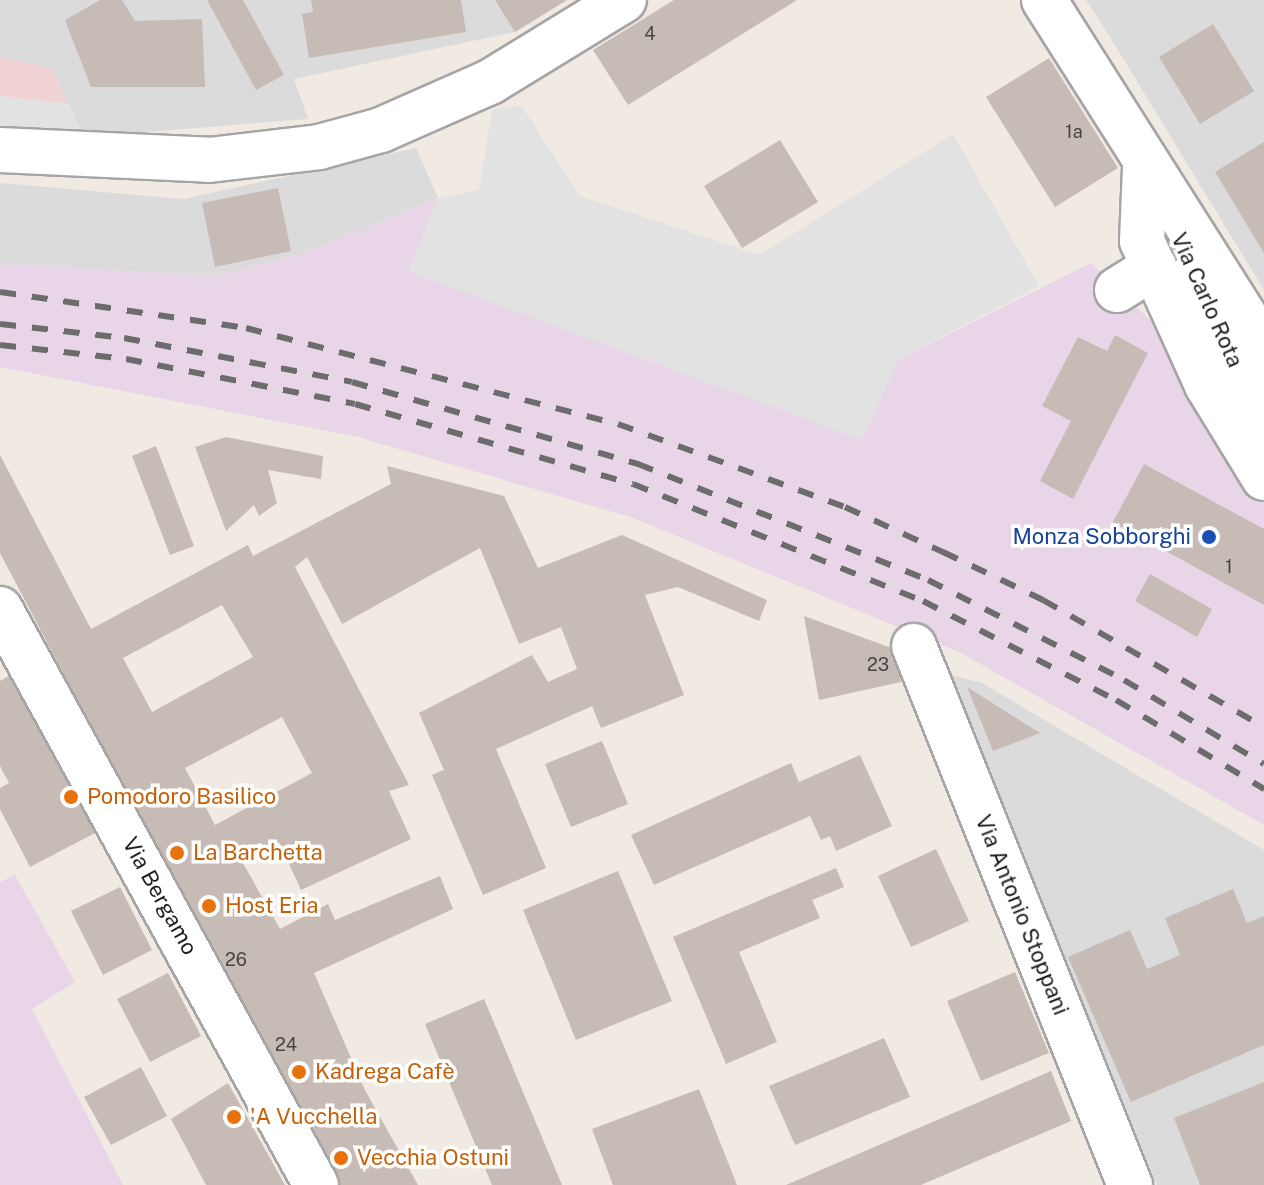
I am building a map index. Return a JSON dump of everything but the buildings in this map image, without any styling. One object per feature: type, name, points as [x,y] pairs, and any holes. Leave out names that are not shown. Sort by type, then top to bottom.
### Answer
[{"type":"street","points":[[0,150],[169,161],[319,147],[381,130],[490,82],[624,0]]},
{"type":"street","name":"Via Carlo Rota","points":[[1044,0],[1150,175],[1264,346]]},
{"type":"street","points":[[1150,175],[1142,241],[1207,385],[1264,478]]},
{"type":"street","name":"Via Carlo Rota","points":[[1150,175],[1231,360],[1264,414]]},
{"type":"street","points":[[1117,290],[1154,267]]},
{"type":"street","name":"Via Bergamo","points":[[0,609],[316,1185]]},
{"type":"street","name":"Via Antonio Stoppani","points":[[914,646],[1130,1185]]},
{"type":"shaded area","points":[[0,0],[567,0],[515,32],[294,79],[308,119],[84,137],[51,68],[0,57]]},
{"type":"shaded area","points":[[1086,0],[1264,0],[1264,290],[1110,37]]},
{"type":"shaded area","points":[[0,57],[51,68],[69,104],[0,96]]},
{"type":"shaded area","points":[[0,96],[69,104],[84,137],[0,131]]},
{"type":"shaded area","points":[[521,105],[580,196],[759,255],[953,134],[1039,286],[899,359],[862,440],[409,272],[438,198],[479,190],[492,110]]},
{"type":"shaded area","points":[[416,148],[438,198],[305,253],[216,276],[0,264],[0,183],[183,199]]},
{"type":"shaded area","points":[[438,198],[409,271],[899,359],[1091,263],[1184,353],[1264,492],[1264,825],[961,653],[633,518],[358,437],[0,367],[0,264],[216,276],[305,253]]},
{"type":"shaded area","points":[[951,675],[982,683],[1264,850],[1264,1185],[1157,1185]]},
{"type":"shaded area","points":[[15,875],[75,982],[32,1009],[123,1185],[0,1185],[0,882]]},
{"type":"railway","points":[[0,292],[246,328],[618,424],[845,507],[943,552],[1043,600],[1264,727]]},
{"type":"railway","points":[[0,324],[124,338],[352,382],[638,464],[928,580],[1124,680],[1264,764]]},
{"type":"railway","points":[[0,345],[126,359],[355,404],[633,484],[923,601],[1116,700],[1264,789]]},
{"type":"place","name":"Monza Sobborghi","points":[[1209,537]]},
{"type":"place","name":"Pomodoro Basilico","points":[[71,797]]},
{"type":"place","name":"La Barchetta","points":[[177,853]]},
{"type":"place","name":"Host Eria","points":[[209,906]]},
{"type":"place","name":"Kadrega Cafè","points":[[299,1072]]},
{"type":"place","name":"'A Vucchella","points":[[234,1117]]},
{"type":"place","name":"Vecchia Ostuni","points":[[341,1158]]}]
